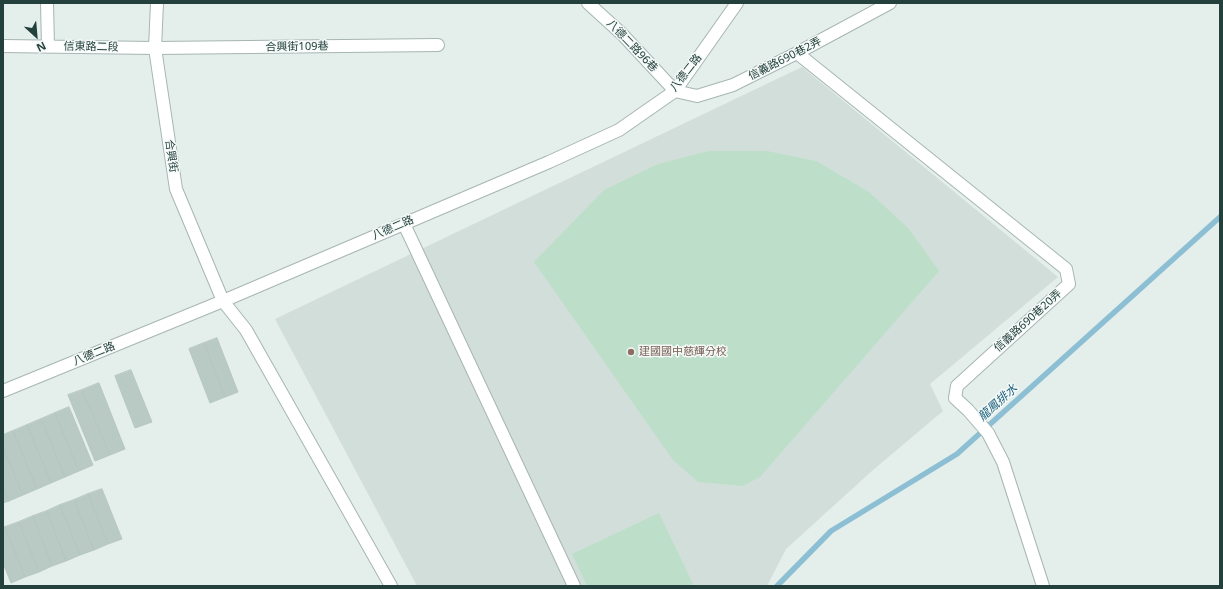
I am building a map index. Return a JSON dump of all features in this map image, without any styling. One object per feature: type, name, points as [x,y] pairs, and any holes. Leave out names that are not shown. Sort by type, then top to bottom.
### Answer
[{"type":"street","points":[[47,3],[48,47]]},
{"type":"street","name":"合興街","points":[[157,3],[155,48],[176,189],[223,301],[246,330],[391,586]]},
{"type":"street","name":"八德二路96巷","points":[[588,3],[622,34],[675,91]]},
{"type":"street","name":"八德二路","points":[[3,391],[223,301],[619,130],[675,91],[737,3]]},
{"type":"street","name":"信義路690巷2弄","points":[[675,91],[697,96],[733,85],[797,53],[890,3]]},
{"type":"street","name":"合興街109巷","points":[[155,48],[438,45]]},
{"type":"street","name":"信東路二段","points":[[3,46],[155,48]]},
{"type":"street","name":"信義路690巷20弄","points":[[797,53],[1066,269],[1069,284],[957,386],[955,398],[968,410],[988,433],[1003,462],[1043,586]]},
{"type":"street","points":[[404,224],[574,586]]},
{"type":"shaded area","name":"建國國中慈輝分校","points":[[802,67],[1058,277],[930,384],[943,411],[873,470],[786,549],[767,586],[417,586],[275,319]]},
{"type":"green space","points":[[709,151],[767,151],[816,161],[869,192],[909,229],[939,271],[760,477],[743,486],[698,482],[673,460],[534,262],[604,190],[658,164]]},
{"type":"green space","points":[[659,513],[693,584],[689,586],[587,586],[572,554]]},
{"type":"building","points":[[217,338],[238,392],[225,397],[204,343]]},
{"type":"building","points":[[204,343],[225,397],[210,403],[189,349]]},
{"type":"building","points":[[131,370],[152,422],[135,428],[115,376]]},
{"type":"building","points":[[99,383],[125,449],[110,455],[82,390]]},
{"type":"building","points":[[82,390],[110,455],[95,461],[68,395]]},
{"type":"building","points":[[69,407],[93,465],[79,471],[55,413]]},
{"type":"building","points":[[55,413],[79,471],[65,477],[41,419]]},
{"type":"building","points":[[41,419],[65,477],[51,483],[27,425]]},
{"type":"building","points":[[27,425],[51,483],[37,489],[13,431]]},
{"type":"building","points":[[13,431],[37,489],[23,495],[3,448],[3,435]]},
{"type":"building","points":[[3,448],[23,495],[9,501],[3,487]]},
{"type":"building","points":[[3,487],[9,501],[3,503]]},
{"type":"building","points":[[102,489],[122,539],[108,544],[88,494]]},
{"type":"building","points":[[88,494],[108,544],[94,550],[74,500]]},
{"type":"building","points":[[74,500],[94,550],[80,555],[60,505]]},
{"type":"building","points":[[60,505],[80,555],[66,561],[47,511]]},
{"type":"building","points":[[47,511],[66,561],[52,566],[33,516]]},
{"type":"building","points":[[33,516],[52,566],[39,572],[19,522]]},
{"type":"building","points":[[19,522],[39,572],[25,577],[5,527]]},
{"type":"building","points":[[5,527],[25,577],[11,583],[3,563],[3,528]]},
{"type":"waterway","name":"龍鳳排水","points":[[777,586],[831,531],[957,454],[1220,217]]},
{"type":"place","name":"建國國中慈輝分校","points":[[631,352]]}]
